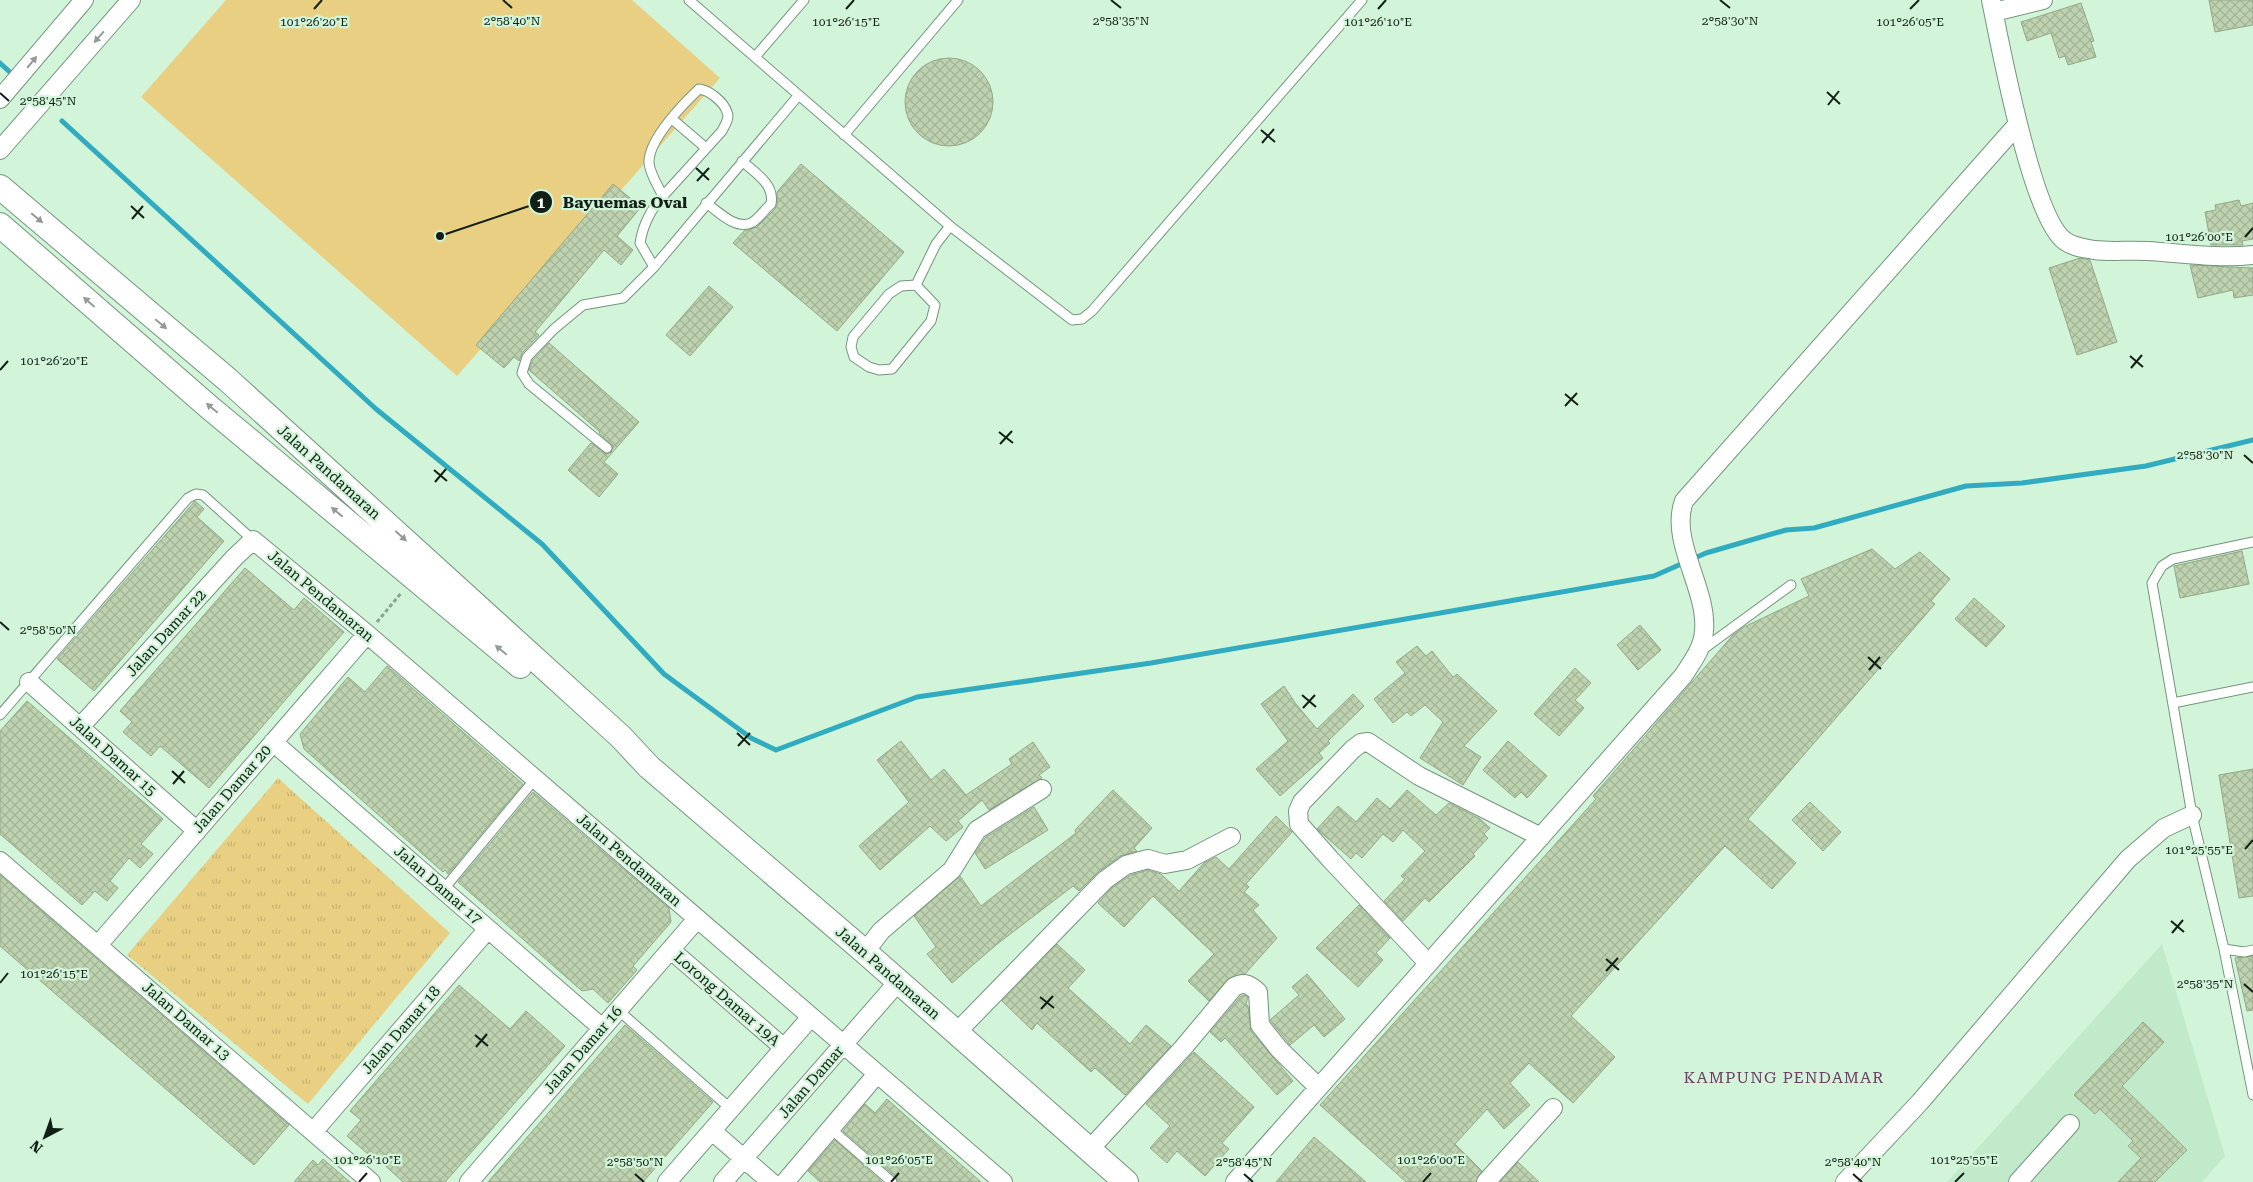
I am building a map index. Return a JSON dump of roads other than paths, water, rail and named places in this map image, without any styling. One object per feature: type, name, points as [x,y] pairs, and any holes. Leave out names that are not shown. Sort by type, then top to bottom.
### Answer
[{"type":"main road","name":"Jalan Pandamaran","points":[[0,187],[228,380],[486,613],[620,737],[649,767],[864,952],[1126,1182]]},
{"type":"main road","name":"Jalan Pandamaran","points":[[0,225],[210,407],[613,745],[649,767]]},
{"type":"main road","points":[[0,242],[27,248]]},
{"type":"street","points":[[0,99],[84,0]]},
{"type":"street","points":[[0,150],[131,0]]},
{"type":"street","points":[[2043,0],[1992,6],[2017,125],[2041,199],[2059,236],[2077,247],[2096,250],[2199,254],[2230,258],[2253,255]]},
{"type":"street","points":[[1235,1182],[1683,676],[1699,652],[1704,631],[1702,606],[1682,536],[1680,514],[1684,501],[2017,125]]},
{"type":"street","name":"Jalan Pendamaran","points":[[253,540],[367,634],[1003,1182]]},
{"type":"street","name":"Jalan Damar 22","points":[[80,727],[234,558],[253,540]]},
{"type":"street","name":"Jalan Damar 20","points":[[98,945],[367,634]]},
{"type":"street","name":"Jalan Damar 15","points":[[29,682],[197,831]]},
{"type":"street","name":"Jalan Damar 17","points":[[273,742],[602,1028]]},
{"type":"street","points":[[1428,963],[1299,824],[1298,810],[1302,802],[1354,749],[1361,743],[1368,742],[1426,780],[1541,838]]},
{"type":"street","points":[[864,952],[881,931],[952,870],[976,830],[1042,789]]},
{"type":"street","points":[[1845,1182],[1920,1102],[2128,858],[2164,828],[2192,815]]},
{"type":"street","points":[[956,1033],[1105,880],[1126,865],[1148,859],[1165,864],[1187,860],[1231,838]]},
{"type":"street","name":"Jalan Damar 13","points":[[0,861],[371,1182]]},
{"type":"street","name":"Jalan Damar 16","points":[[469,1182],[697,919]]},
{"type":"street","name":"Jalan Damar 18","points":[[313,1132],[488,929]]},
{"type":"street","name":"Lorong Damar 19A","points":[[670,950],[784,1048]]},
{"type":"street","name":"Jalan Damar","points":[[723,1182],[898,982]]},
{"type":"street","points":[[1089,1150],[1183,1048],[1234,987],[1241,983],[1249,984],[1258,992],[1260,1025],[1278,1049],[1318,1087]]},
{"type":"street","points":[[667,1182],[811,1017]]},
{"type":"street","points":[[785,1182],[877,1074]]},
{"type":"street","points":[[1486,1182],[1553,1108]]},
{"type":"street","points":[[2018,1182],[2070,1124]]},
{"type":"street","points":[[712,1131],[771,1182]]},
{"type":"lane","points":[[689,0],[950,226],[1072,320],[1082,319],[1092,311],[1362,0]]},
{"type":"lane","points":[[755,57],[804,0]]},
{"type":"lane","points":[[844,135],[958,0]]},
{"type":"lane","points":[[654,266],[640,243],[647,221],[656,204],[722,131],[727,121],[728,112],[704,89],[699,89],[672,119],[656,139],[652,148],[649,164],[653,178],[663,196]]},
{"type":"lane","points":[[607,448],[529,384],[522,373],[527,357],[554,330],[583,306],[624,298],[654,266],[798,96]]},
{"type":"lane","points":[[672,119],[706,148]]},
{"type":"lane","points":[[706,203],[728,219],[744,224],[752,223],[771,204],[771,190],[768,185],[742,161]]},
{"type":"lane","points":[[916,285],[936,244],[950,226]]},
{"type":"lane","points":[[916,285],[935,306],[931,321],[892,368],[879,370],[868,367],[854,356],[851,347],[853,337],[889,294],[901,286],[916,285]]},
{"type":"lane","points":[[0,715],[188,498],[196,494],[203,495],[253,540]]},
{"type":"lane","points":[[2253,542],[2173,559],[2156,572],[2152,583],[2192,815],[2224,949],[2253,1094]]},
{"type":"lane","points":[[1699,652],[1791,585]]},
{"type":"lane","points":[[2172,703],[2253,687]]},
{"type":"lane","points":[[443,890],[535,779]]},
{"type":"lane","points":[[2224,949],[2244,952],[2253,950]]},
{"type":"lane","points":[[618,1010],[731,1110]]},
{"type":"lane","points":[[831,1128],[892,1182]]},
{"type":"waterway","points":[[0,63],[12,74]]},
{"type":"waterway","points":[[62,121],[376,409],[542,544],[664,674],[751,738],[776,750],[917,697],[1151,663],[1654,576],[1706,553],[1786,530],[1814,528],[1966,486],[2022,483],[2146,466],[2253,440]]},
{"type":"place","name":"Bayuemas Oval","points":[[440,236]]},
{"type":"district","name":"KAMPUNG PENDAMAR","points":[[1784,1077]]}]
